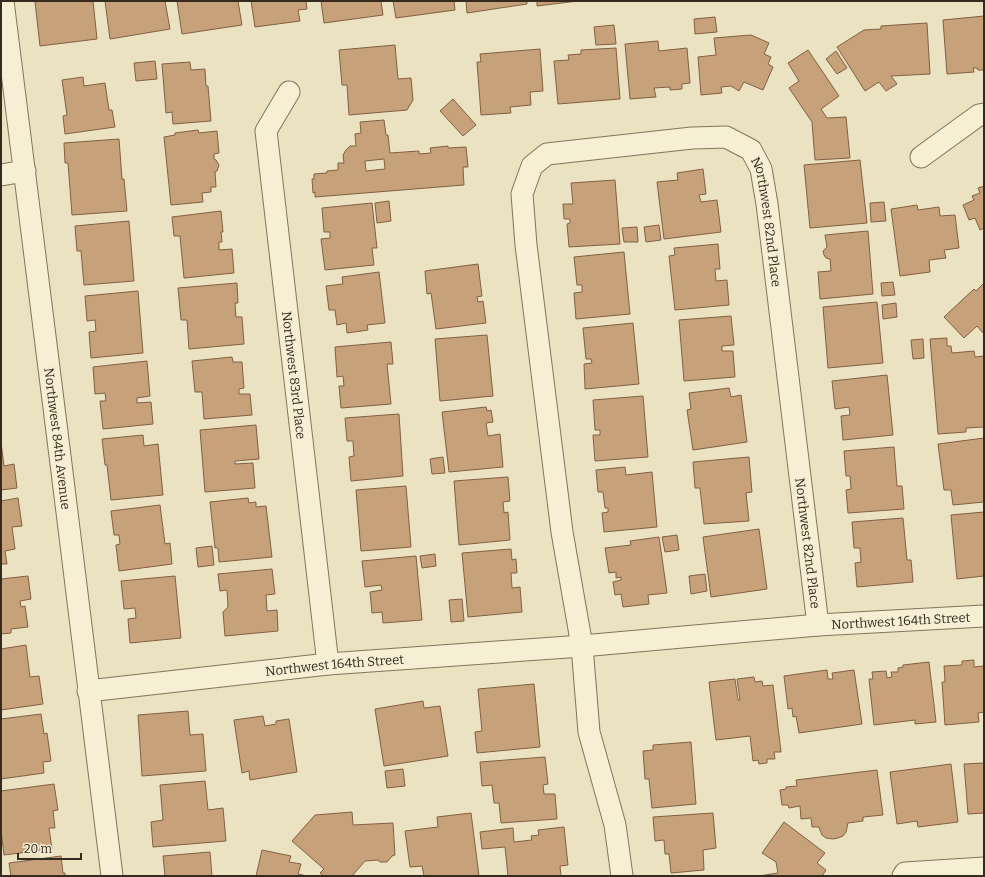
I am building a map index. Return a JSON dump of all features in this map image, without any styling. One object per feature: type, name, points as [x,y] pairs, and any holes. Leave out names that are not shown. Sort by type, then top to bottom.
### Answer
[{"type":"street","name":"Northwest 84th Avenue","points":[[3,1],[112,876]]},
{"type":"street","name":"Northwest 83rd Place","points":[[289,92],[266,131],[328,664]]},
{"type":"street","points":[[921,156],[979,115],[984,114]]},
{"type":"street","name":"Northwest 82nd Place","points":[[726,137],[751,150],[761,169],[768,212],[818,625],[582,646],[562,532],[526,245],[522,194],[532,166],[547,154],[692,138],[726,137]]},
{"type":"street","points":[[1,175],[25,170]]},
{"type":"street","name":"Northwest 164th Street","points":[[818,625],[984,616]]},
{"type":"street","points":[[582,646],[589,732],[615,825],[622,876]]},
{"type":"street","name":"Northwest 164th Street","points":[[88,691],[328,664],[582,646]]},
{"type":"street","points":[[904,874],[984,868]]},
{"type":"building","points":[[93,1],[97,39],[40,46],[35,2]]},
{"type":"building","points":[[105,1],[165,1],[170,29],[110,39]]},
{"type":"building","points":[[177,1],[238,1],[242,25],[182,34]]},
{"type":"building","points":[[251,1],[306,1],[307,9],[298,10],[300,21],[255,27]]},
{"type":"building","points":[[321,1],[381,1],[383,15],[324,23]]},
{"type":"building","points":[[393,1],[454,1],[455,10],[396,18]]},
{"type":"building","points":[[466,1],[527,1],[527,4],[467,13]]},
{"type":"building","points":[[537,1],[578,1],[537,6]]},
{"type":"building","points":[[984,16],[984,70],[973,68],[974,72],[947,74],[943,20]]},
{"type":"building","points":[[715,17],[717,32],[695,34],[694,19]]},
{"type":"building","points":[[927,23],[930,74],[891,76],[897,84],[886,91],[879,82],[865,91],[837,47],[864,30],[881,29],[881,26]]},
{"type":"building","points":[[614,25],[616,44],[596,45],[594,27]]},
{"type":"building","points":[[751,35],[769,43],[764,54],[771,57],[768,64],[773,67],[763,90],[744,82],[739,91],[731,86],[721,87],[722,93],[701,95],[698,57],[716,55],[714,38]]},
{"type":"building","points":[[658,41],[659,51],[687,48],[690,83],[682,84],[682,89],[670,90],[670,87],[654,88],[656,97],[630,99],[625,44]]},
{"type":"building","points":[[395,45],[398,79],[411,78],[413,100],[407,110],[349,115],[347,85],[342,85],[339,50]]},
{"type":"building","points":[[616,48],[620,99],[558,104],[554,61],[569,60],[568,55],[581,54],[581,50]]},
{"type":"building","points":[[540,49],[543,91],[530,92],[531,105],[510,107],[511,113],[481,115],[477,62],[481,62],[480,54]]},
{"type":"building","points":[[808,50],[839,96],[821,109],[827,118],[846,117],[850,158],[815,160],[812,122],[789,88],[799,81],[788,63]]},
{"type":"building","points":[[836,51],[847,68],[837,74],[826,59]]},
{"type":"building","points":[[155,61],[157,79],[136,81],[134,63]]},
{"type":"building","points":[[190,62],[191,70],[205,69],[211,121],[173,124],[172,112],[166,113],[162,64]]},
{"type":"building","points":[[83,77],[84,86],[105,83],[109,110],[112,110],[115,127],[65,134],[63,116],[67,115],[62,80]]},
{"type":"building","points":[[453,99],[476,125],[463,136],[440,111]]},
{"type":"building","points":[[384,120],[386,135],[388,135],[390,153],[419,151],[419,154],[431,153],[430,148],[448,146],[448,148],[466,147],[468,167],[463,167],[464,185],[315,197],[315,192],[313,193],[312,179],[314,179],[314,174],[338,170],[338,163],[344,163],[343,155],[346,150],[350,146],[356,146],[355,134],[361,133],[360,122]],"holes":[[[384,159],[385,169],[366,171],[365,161]]]},
{"type":"building","points":[[198,130],[199,133],[217,131],[219,153],[214,154],[214,159],[219,165],[217,171],[215,172],[216,187],[211,187],[211,192],[202,193],[203,202],[171,205],[164,137],[175,135],[175,133]]},
{"type":"building","points":[[119,139],[122,179],[124,179],[127,211],[72,215],[68,163],[65,163],[64,143]]},
{"type":"building","points":[[860,160],[867,223],[810,228],[804,165]]},
{"type":"building","points":[[703,169],[706,194],[699,195],[701,202],[717,200],[721,232],[664,239],[657,182],[678,180],[677,173]]},
{"type":"building","points":[[615,180],[620,244],[569,247],[567,224],[570,223],[570,219],[564,219],[563,204],[573,204],[571,183]]},
{"type":"building","points":[[984,186],[984,228],[980,230],[975,218],[969,220],[963,205],[974,200],[972,196],[980,193],[978,188]]},
{"type":"building","points":[[389,201],[391,221],[377,223],[375,203]]},
{"type":"building","points":[[884,202],[886,221],[871,222],[870,203]]},
{"type":"building","points":[[372,203],[377,248],[372,248],[374,265],[325,270],[321,239],[330,238],[330,232],[324,232],[322,208]]},
{"type":"building","points":[[917,205],[918,210],[939,207],[940,216],[955,215],[959,248],[944,250],[946,258],[929,260],[930,272],[900,276],[891,209]]},
{"type":"building","points":[[221,211],[223,232],[221,232],[222,242],[219,242],[219,250],[232,249],[234,273],[184,278],[180,236],[174,236],[172,217]]},
{"type":"building","points":[[129,221],[134,281],[84,285],[81,251],[77,251],[75,226]]},
{"type":"building","points":[[659,225],[661,240],[646,242],[644,227]]},
{"type":"building","points":[[637,227],[638,242],[624,242],[622,228]]},
{"type":"building","points":[[868,231],[873,294],[820,299],[818,272],[831,271],[830,259],[826,258],[823,251],[827,247],[825,235]]},
{"type":"building","points":[[718,244],[720,269],[715,269],[716,281],[727,280],[729,305],[675,310],[669,256],[675,255],[674,248]]},
{"type":"building","points":[[624,252],[630,314],[576,319],[574,293],[582,292],[582,285],[577,285],[574,257]]},
{"type":"building","points":[[478,264],[482,296],[477,297],[478,302],[483,301],[486,323],[436,329],[431,293],[427,294],[425,271]]},
{"type":"building","points":[[379,272],[385,323],[367,325],[368,330],[347,333],[346,323],[337,325],[335,310],[329,310],[326,286],[343,284],[342,277]]},
{"type":"building","points":[[893,282],[895,295],[882,296],[881,283]]},
{"type":"building","points":[[237,283],[238,303],[235,303],[236,317],[242,317],[244,344],[189,349],[187,320],[181,320],[178,288]]},
{"type":"building","points":[[983,284],[984,334],[977,326],[964,338],[944,317],[974,289],[976,291]]},
{"type":"building","points":[[138,291],[143,353],[91,358],[89,332],[96,331],[95,320],[87,321],[85,296]]},
{"type":"building","points":[[877,302],[883,363],[828,368],[823,307]]},
{"type":"building","points":[[896,303],[897,317],[883,319],[882,305]]},
{"type":"building","points":[[731,316],[734,345],[722,346],[722,351],[733,351],[735,377],[684,381],[679,320]]},
{"type":"building","points":[[633,323],[639,384],[585,389],[584,364],[592,363],[591,359],[586,359],[583,328]]},
{"type":"building","points":[[487,335],[493,396],[440,401],[435,339]]},
{"type":"building","points":[[947,338],[947,346],[951,346],[952,353],[974,351],[975,357],[984,356],[984,427],[966,428],[966,432],[938,434],[930,339]]},
{"type":"building","points":[[923,339],[924,358],[913,359],[911,340]]},
{"type":"building","points":[[391,342],[393,364],[387,364],[391,404],[341,408],[339,386],[344,386],[343,376],[337,377],[335,347]]},
{"type":"building","points":[[232,357],[233,362],[242,362],[244,388],[239,389],[239,394],[250,394],[252,415],[204,419],[202,392],[195,392],[192,361]]},
{"type":"building","points":[[147,361],[150,396],[137,398],[137,403],[151,402],[153,424],[103,429],[100,401],[106,401],[105,393],[95,394],[93,367]]},
{"type":"building","points":[[887,375],[893,435],[843,440],[841,416],[850,415],[849,407],[835,409],[832,381]]},
{"type":"building","points":[[729,388],[731,397],[741,395],[747,442],[693,450],[687,410],[691,409],[689,393]]},
{"type":"building","points":[[643,396],[648,457],[595,461],[593,435],[600,435],[600,430],[595,430],[593,400]]},
{"type":"building","points":[[486,407],[487,411],[491,410],[493,422],[486,423],[488,436],[500,434],[503,467],[449,472],[442,412]]},
{"type":"building","points":[[399,414],[403,476],[351,481],[349,457],[354,456],[353,441],[347,441],[345,418]]},
{"type":"building","points":[[256,425],[259,459],[235,461],[235,464],[253,463],[255,488],[205,492],[200,430]]},
{"type":"building","points":[[143,435],[144,446],[158,444],[163,495],[111,500],[102,439]]},
{"type":"building","points":[[984,438],[984,502],[953,505],[951,490],[944,490],[938,444]]},
{"type":"building","points":[[1,442],[4,466],[14,464],[17,488],[1,490]]},
{"type":"building","points":[[894,447],[897,486],[902,486],[904,509],[848,513],[846,490],[851,489],[850,476],[846,476],[844,451]]},
{"type":"building","points":[[443,457],[445,473],[432,474],[430,459]]},
{"type":"building","points":[[749,457],[752,492],[746,493],[749,521],[704,524],[700,488],[695,488],[693,462]]},
{"type":"building","points":[[625,467],[626,475],[652,472],[657,527],[604,532],[602,513],[608,512],[608,508],[605,508],[603,492],[598,492],[596,470]]},
{"type":"building","points":[[508,477],[510,501],[503,502],[504,513],[508,512],[510,540],[459,545],[454,481]]},
{"type":"building","points":[[406,486],[411,547],[361,551],[356,490]]},
{"type":"building","points":[[18,498],[22,526],[12,527],[15,549],[5,551],[7,564],[1,564],[1,501]]},
{"type":"building","points":[[248,498],[249,503],[256,502],[256,507],[266,506],[272,557],[219,562],[218,548],[215,548],[210,502]]},
{"type":"building","points":[[160,505],[165,544],[170,543],[172,564],[119,571],[116,545],[120,544],[119,535],[114,535],[111,511]]},
{"type":"building","points":[[984,512],[984,576],[957,579],[951,515]]},
{"type":"building","points":[[903,518],[907,560],[911,560],[913,582],[857,587],[855,563],[861,562],[860,548],[854,548],[852,522]]},
{"type":"building","points":[[759,529],[767,589],[711,597],[703,537]]},
{"type":"building","points":[[677,535],[679,550],[665,552],[662,537]]},
{"type":"building","points":[[659,537],[667,593],[648,595],[649,604],[623,607],[621,594],[615,595],[613,582],[621,580],[621,577],[616,578],[616,572],[609,573],[605,548],[631,545],[630,541]]},
{"type":"building","points":[[212,546],[214,565],[198,567],[196,548]]},
{"type":"building","points":[[511,549],[512,560],[516,559],[517,573],[511,573],[512,588],[520,587],[522,612],[468,617],[462,553]]},
{"type":"building","points":[[435,554],[436,566],[422,568],[420,556]]},
{"type":"building","points":[[416,556],[422,620],[383,623],[382,612],[372,613],[370,592],[382,590],[381,585],[365,587],[362,561]]},
{"type":"building","points":[[272,569],[275,594],[266,595],[267,611],[277,610],[278,631],[225,636],[223,612],[228,607],[227,590],[220,591],[218,574]]},
{"type":"building","points":[[705,574],[707,591],[691,594],[689,576]]},
{"type":"building","points":[[28,576],[31,599],[20,601],[21,607],[25,606],[28,627],[11,629],[11,633],[1,634],[1,579]]},
{"type":"building","points":[[175,576],[181,638],[130,643],[128,619],[136,618],[135,608],[124,609],[121,581]]},
{"type":"building","points":[[462,599],[464,621],[451,622],[449,600]]},
{"type":"building","points":[[26,645],[30,677],[39,676],[43,704],[1,710],[1,649]]},
{"type":"building","points":[[974,660],[974,667],[984,666],[984,712],[978,713],[979,722],[945,725],[942,682],[945,682],[944,666],[962,665],[962,661]]},
{"type":"building","points":[[929,662],[936,722],[915,724],[915,720],[874,725],[869,679],[873,679],[872,672],[886,671],[887,678],[892,677],[891,672],[898,672],[898,668],[903,667],[903,665]]},
{"type":"building","points":[[827,670],[828,679],[833,679],[832,673],[854,670],[862,724],[799,733],[796,716],[793,717],[792,708],[788,709],[784,676]]},
{"type":"building","points":[[754,677],[755,682],[762,681],[763,686],[773,685],[781,752],[774,752],[775,759],[767,759],[767,763],[759,764],[758,760],[753,761],[750,736],[716,740],[709,682],[735,679],[738,700],[740,700],[737,679]]},
{"type":"building","points":[[534,684],[540,747],[477,753],[475,732],[482,731],[478,689]]},
{"type":"building","points":[[423,701],[424,708],[440,706],[448,756],[384,766],[375,709]]},
{"type":"building","points":[[188,711],[190,735],[203,734],[206,771],[142,776],[138,715]]},
{"type":"building","points":[[41,714],[44,734],[47,733],[51,761],[43,762],[44,773],[1,779],[1,719]]},
{"type":"building","points":[[263,716],[265,726],[276,724],[276,721],[289,719],[297,772],[250,780],[249,771],[242,773],[234,720]]},
{"type":"building","points":[[691,742],[696,804],[652,808],[649,779],[645,779],[643,751],[653,750],[653,745]]},
{"type":"building","points":[[545,757],[548,784],[543,785],[544,794],[555,794],[557,819],[501,823],[499,803],[494,803],[492,785],[482,786],[480,762]]},
{"type":"building","points":[[984,763],[984,813],[968,814],[964,764]]},
{"type":"building","points":[[951,764],[958,822],[918,827],[917,821],[897,824],[890,772]]},
{"type":"building","points":[[403,769],[405,786],[387,788],[385,771]]},
{"type":"building","points":[[877,770],[883,815],[863,817],[863,821],[848,823],[846,832],[843,836],[838,838],[826,838],[822,835],[819,827],[812,827],[811,818],[801,819],[800,806],[789,808],[788,805],[782,805],[780,790],[786,789],[786,787],[797,786],[796,780]]},
{"type":"building","points":[[205,781],[208,810],[223,808],[226,841],[153,847],[151,822],[163,820],[160,785]]},
{"type":"building","points":[[54,784],[58,810],[53,811],[55,828],[49,828],[52,849],[4,855],[1,831],[1,791]]},
{"type":"building","points":[[352,812],[353,825],[393,823],[395,855],[392,856],[387,862],[380,862],[378,860],[365,861],[352,876],[324,876],[320,873],[324,869],[292,841],[315,815]]},
{"type":"building","points":[[471,813],[479,876],[424,876],[422,866],[410,867],[405,831],[438,827],[437,817]]},
{"type":"building","points":[[713,813],[716,848],[703,850],[704,870],[671,873],[669,854],[665,854],[664,840],[655,841],[653,817]]},
{"type":"building","points":[[784,822],[825,853],[817,863],[826,870],[822,876],[759,876],[778,873],[776,862],[762,853]]},
{"type":"building","points":[[564,827],[568,865],[560,866],[561,876],[508,876],[505,847],[482,849],[480,832],[513,828],[514,842],[532,840],[531,836],[539,835],[538,830]]},
{"type":"building","points":[[262,850],[291,856],[289,862],[301,864],[298,874],[307,876],[256,876]]},
{"type":"building","points":[[210,852],[212,876],[165,876],[163,856]]},
{"type":"building","points":[[61,856],[63,873],[65,873],[65,876],[11,876],[9,863]]}]
